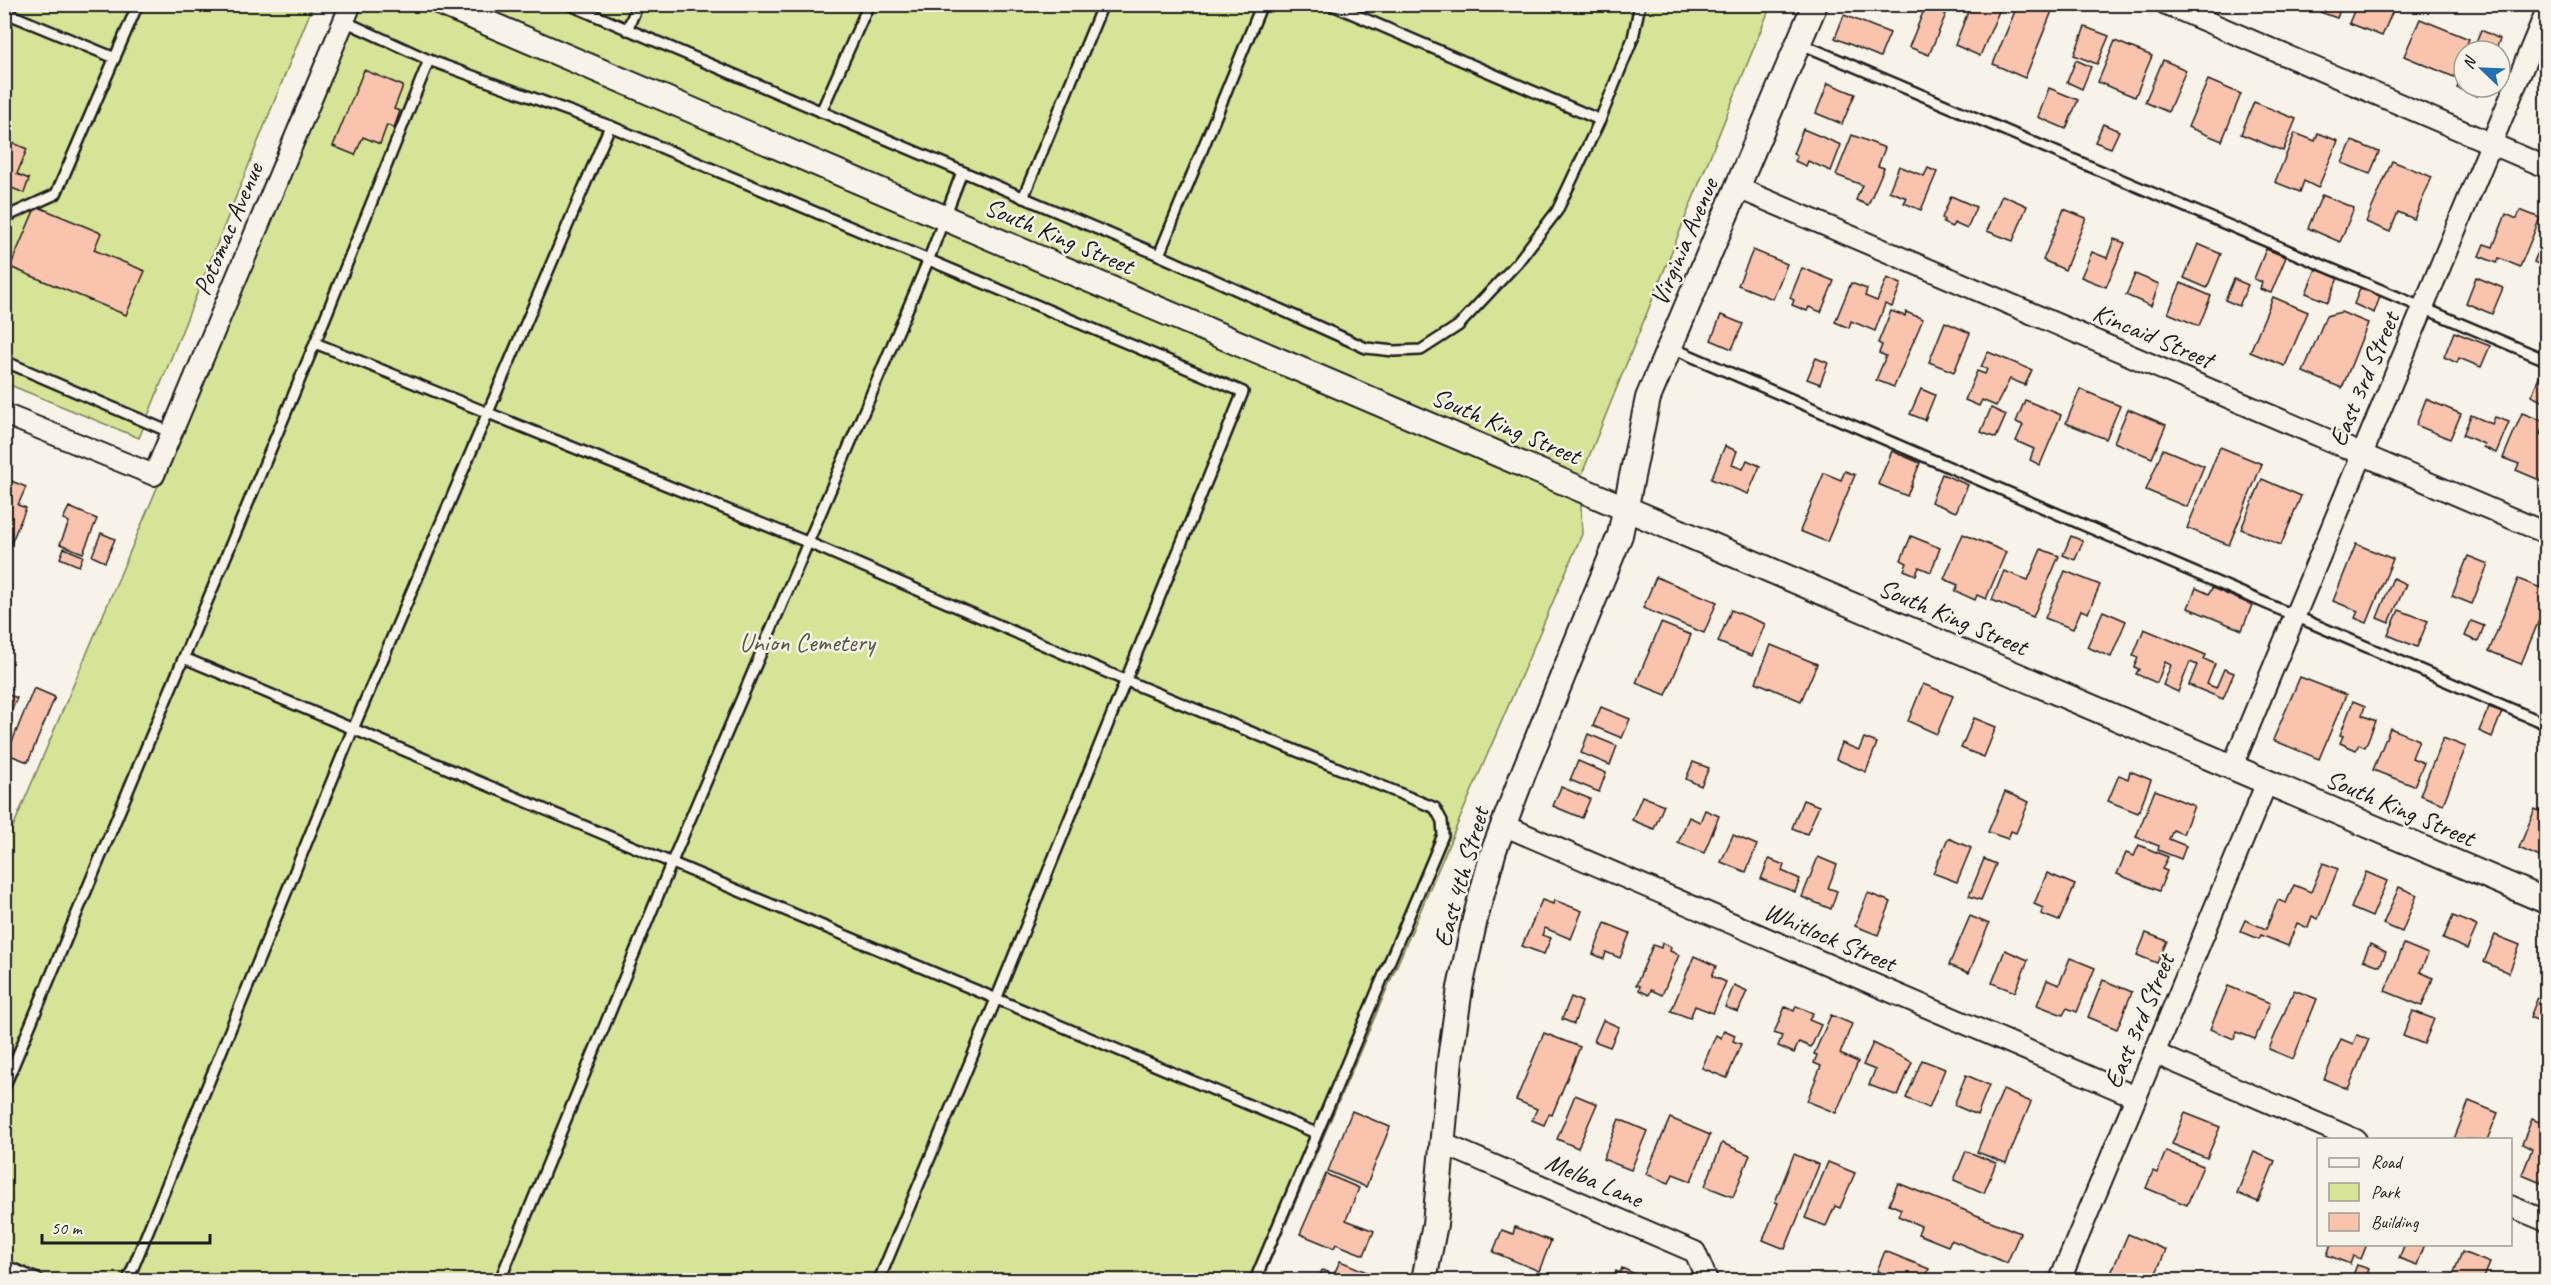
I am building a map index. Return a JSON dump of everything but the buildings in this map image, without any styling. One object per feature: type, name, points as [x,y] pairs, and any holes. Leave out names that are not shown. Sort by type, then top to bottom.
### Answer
[{"type":"street","name":"South King Street","points":[[444,4],[2547,901]]},
{"type":"street","name":"Virginia Avenue","points":[[1625,508],[1648,398],[1815,4]]},
{"type":"street","points":[[2166,4],[2547,167]]},
{"type":"street","name":"East 3rd Street","points":[[2232,767],[2547,12]]},
{"type":"street","name":"Potomac Avenue","points":[[4,414],[154,475],[347,13]]},
{"type":"street","name":"Kincaid Street","points":[[1738,188],[2547,533]]},
{"type":"street","name":"East 4th Street","points":[[1424,1281],[1435,1224],[1450,1059],[1460,988],[1475,919],[1503,825],[1620,535],[1625,508]]},
{"type":"street","name":"East 3rd Street","points":[[2060,1281],[2268,782]]},
{"type":"street","name":"Whitlock Street","points":[[1503,825],[2136,1097]]},
{"type":"street","points":[[2154,1053],[2351,1138]]},
{"type":"street","name":"Melba Lane","points":[[1444,1144],[1695,1252],[1707,1281]]},
{"type":"street","points":[[2512,1206],[2547,1221]]},
{"type":"lane","points":[[4,222],[10,215],[56,194],[138,4]]},
{"type":"lane","points":[[568,4],[1158,255],[1366,348],[1394,351],[1421,350],[1458,326],[1516,263],[1557,211],[1600,120],[1633,38],[1641,4]]},
{"type":"lane","points":[[627,30],[638,4]]},
{"type":"lane","points":[[821,112],[869,4]]},
{"type":"lane","points":[[1023,198],[1103,4]]},
{"type":"lane","points":[[1158,255],[1262,4]]},
{"type":"lane","points":[[1330,4],[1600,120]]},
{"type":"lane","points":[[4,12],[115,58]]},
{"type":"lane","points":[[347,13],[429,60],[610,126],[1243,392],[998,998],[879,1281]]},
{"type":"lane","points":[[1799,43],[2547,360]]},
{"type":"lane","points":[[4,1088],[315,343],[429,60]]},
{"type":"lane","points":[[128,1281],[353,729],[610,126]]},
{"type":"lane","points":[[500,1281],[671,864],[928,261],[962,172]]},
{"type":"lane","points":[[315,343],[488,415],[807,542],[1127,681],[1435,808],[1442,821],[1443,835],[1255,1281]]},
{"type":"lane","points":[[1670,347],[2547,724]]},
{"type":"lane","points":[[4,361],[172,433]]},
{"type":"lane","points":[[184,658],[671,864],[1316,1132]]},
{"type":"lane","points":[[4,1265],[39,1281]]},
{"type":"green space","points":[[4,5],[313,5],[139,438],[5,383]]},
{"type":"green space","name":"Union Cemetery","points":[[362,5],[1771,5],[1580,479],[1582,534],[1262,1280],[5,1280],[5,846]]}]
